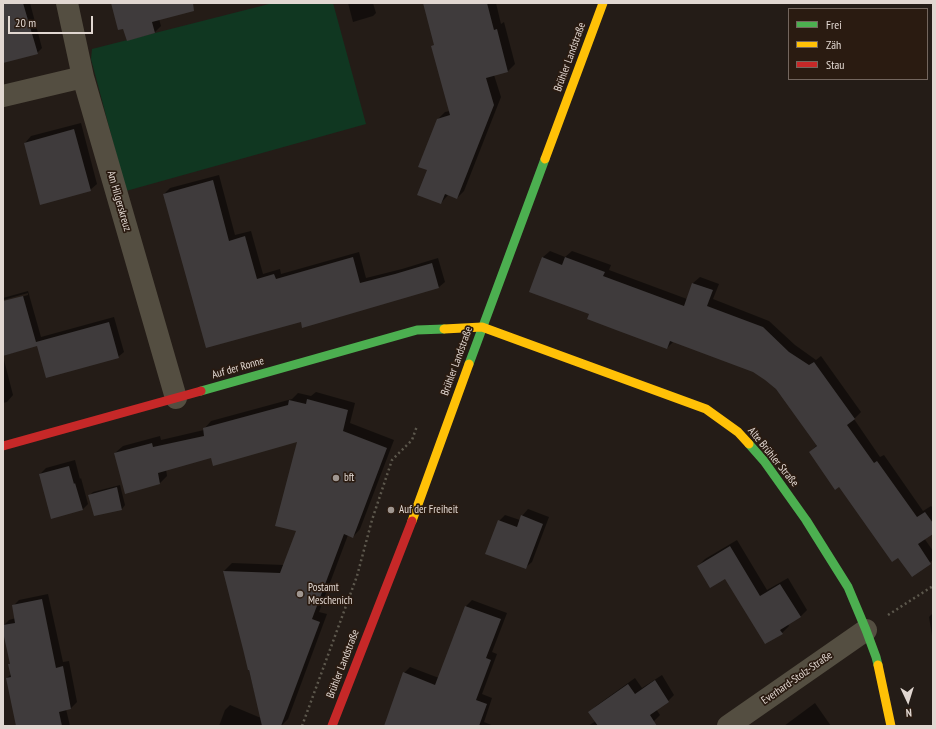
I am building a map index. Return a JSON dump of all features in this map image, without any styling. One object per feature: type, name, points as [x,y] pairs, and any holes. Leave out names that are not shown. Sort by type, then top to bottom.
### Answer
[{"type":"street","name":"Am Hilgerskreuz","points":[[67,3],[83,77],[176,398]]},
{"type":"street","name":"Brühler Landstraße","points":[[332,726],[412,520],[482,327],[603,3]]},
{"type":"street","points":[[3,96],[83,77]]},
{"type":"street","name":"Auf der Ronne","points":[[3,446],[417,330],[482,327]]},
{"type":"street","name":"Alte Brühler Straße","points":[[482,327],[706,409],[738,432],[764,461],[806,520],[848,586],[876,657],[891,726]]},
{"type":"street","name":"Everhard-Stolz-Straße","points":[[728,726],[866,630]]},
{"type":"path","points":[[302,726],[357,576],[372,520],[392,460],[412,440],[417,425]]},
{"type":"path","points":[[866,630],[933,586]]},
{"type":"green space","points":[[273,3],[333,3],[366,124],[126,191],[91,59],[92,49]]},
{"type":"building","points":[[3,3],[23,3],[38,54],[3,63]]},
{"type":"building","points":[[111,3],[193,3],[194,11],[152,22],[155,33],[127,41],[123,29],[118,30]]},
{"type":"building","points":[[423,3],[487,3],[494,30],[497,29],[508,72],[486,78],[494,105],[457,199],[445,194],[441,204],[417,195],[427,170],[418,167],[437,119],[450,115],[431,46],[434,45]]},
{"type":"building","points":[[74,129],[91,191],[40,205],[24,143]]},
{"type":"building","points":[[213,180],[229,241],[245,236],[257,279],[274,274],[276,279],[353,257],[360,283],[432,263],[439,288],[302,328],[301,322],[206,348],[163,194]]},
{"type":"building","points":[[542,257],[562,265],[565,257],[605,272],[603,276],[684,306],[692,283],[713,290],[707,306],[763,327],[789,352],[809,365],[814,362],[855,419],[847,425],[874,463],[877,461],[917,517],[925,512],[933,523],[933,534],[918,544],[931,564],[912,577],[898,558],[892,562],[839,487],[835,490],[809,452],[817,446],[776,389],[765,380],[753,372],[670,341],[667,349],[616,330],[587,319],[589,314],[529,292]]},
{"type":"building","points":[[23,296],[36,342],[109,322],[119,358],[46,378],[37,346],[3,356],[3,301]]},
{"type":"building","points":[[307,399],[348,410],[343,431],[387,448],[353,538],[344,534],[312,619],[320,622],[281,726],[262,726],[223,571],[280,573],[296,531],[275,526],[297,442],[213,466],[211,458],[158,473],[160,484],[125,494],[114,453],[152,443],[153,447],[204,436],[203,428],[288,405],[289,400],[306,404]]},
{"type":"building","points":[[69,466],[83,510],[51,519],[39,474]]},
{"type":"building","points":[[117,487],[122,510],[94,516],[88,495]]},
{"type":"building","points":[[521,515],[543,524],[526,569],[485,554],[498,520],[517,527]]},
{"type":"building","points":[[730,546],[760,596],[780,584],[801,617],[780,630],[783,634],[765,644],[725,579],[710,588],[697,566]]},
{"type":"building","points":[[42,599],[56,668],[63,666],[71,709],[59,712],[62,726],[16,726],[6,678],[11,677],[3,625],[15,623],[12,605]]},
{"type":"building","points":[[465,606],[501,619],[486,658],[491,660],[476,700],[487,704],[479,726],[384,726],[403,672],[435,685]]},
{"type":"building","points":[[655,680],[669,702],[650,715],[657,726],[598,726],[588,712],[628,684],[635,694]]},
{"type":"traffic: fast","points":[[469,364],[545,159]]},
{"type":"traffic: fast","points":[[201,391],[417,330],[444,329]]},
{"type":"traffic: fast","points":[[749,444],[764,461],[806,520],[848,587],[866,630],[878,665]]},
{"type":"traffic: slow","points":[[545,159],[603,3]]},
{"type":"traffic: slow","points":[[444,329],[482,327],[706,409],[738,432],[749,444]]},
{"type":"traffic: slow","points":[[412,521],[469,364]]},
{"type":"traffic: slow","points":[[878,665],[891,726]]},
{"type":"traffic: jam","points":[[3,446],[201,391]]},
{"type":"traffic: jam","points":[[332,726],[412,521]]},
{"type":"place","name":"bft","points":[[336,478]]},
{"type":"place","name":"Auf der Freiheit","points":[[391,510]]},
{"type":"place","name":"Postamt Meschenich","points":[[300,594]]}]
